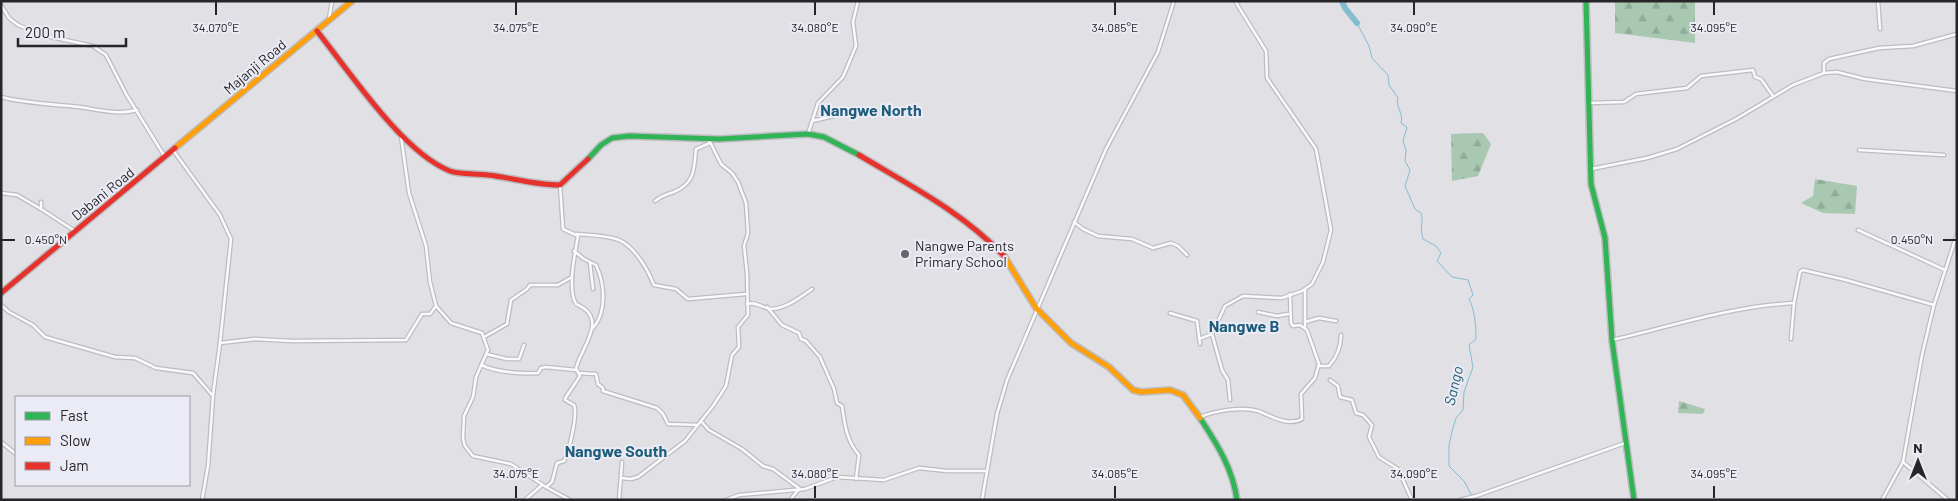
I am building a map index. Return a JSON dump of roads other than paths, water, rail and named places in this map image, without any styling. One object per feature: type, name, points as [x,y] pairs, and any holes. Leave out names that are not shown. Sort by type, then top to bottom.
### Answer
[{"type":"street","points":[[329,21],[332,1]]},
{"type":"street","name":"Majanji Road","points":[[173,150],[352,1]]},
{"type":"street","points":[[808,134],[818,103],[843,77],[856,46],[853,22],[858,1]]},
{"type":"street","points":[[982,500],[985,471],[999,404],[1036,308],[1106,149],[1158,52],[1174,1]]},
{"type":"street","points":[[1230,400],[1228,380],[1222,370],[1212,334],[1225,306],[1243,296],[1282,298],[1305,290],[1312,284],[1319,270],[1331,230],[1316,148],[1267,78],[1266,51],[1235,1]]},
{"type":"street","points":[[1586,1],[1589,170],[1604,238],[1612,340],[1634,500]]},
{"type":"street","points":[[1878,1],[1880,29]]},
{"type":"street","points":[[1,5],[9,18],[18,25],[42,35],[93,46],[102,51],[165,157]]},
{"type":"street","points":[[317,31],[401,136],[434,163],[452,172],[489,175],[539,184],[560,185],[571,177],[598,147],[612,138],[629,136],[709,141],[808,134],[824,137],[842,145],[952,210],[977,229],[1006,257],[1036,308],[1071,343],[1108,367],[1133,390],[1141,392],[1170,390],[1178,392],[1189,401],[1220,449],[1235,484],[1237,500]]},
{"type":"street","points":[[1824,73],[1824,63],[1829,59],[1879,48],[1913,46],[1957,34]]},
{"type":"street","points":[[1589,103],[1624,102],[1636,94],[1687,88],[1701,76],[1753,70],[1755,77],[1760,79],[1774,96]]},
{"type":"street","points":[[1589,170],[1647,158],[1677,148],[1736,119],[1793,85],[1824,73],[1837,72],[1866,79],[1957,91]]},
{"type":"street","points":[[1,97],[47,105],[124,113],[136,110]]},
{"type":"street","points":[[812,121],[834,116]]},
{"type":"street","points":[[401,136],[409,193],[426,246],[436,306],[451,323],[478,331],[484,337],[488,350],[475,379],[473,396],[463,421],[465,446],[473,456],[510,464],[570,500]]},
{"type":"street","points":[[655,201],[679,190],[690,181],[695,168],[696,149],[709,141]]},
{"type":"street","points":[[622,478],[631,479],[638,476],[685,441],[698,425],[726,386],[732,355],[738,347],[738,327],[748,315],[746,294],[747,270],[744,246],[748,233],[746,203],[738,182],[732,173],[721,164],[709,141]]},
{"type":"street","points":[[173,150],[220,215],[231,239],[213,396],[208,466],[202,500]]},
{"type":"street","name":"Dabani Road","points":[[1,293],[173,150]]},
{"type":"street","points":[[1859,150],[1944,155]]},
{"type":"street","points":[[560,185],[563,229],[576,234],[617,239],[650,272],[654,285],[676,289],[688,299],[746,294]]},
{"type":"street","points":[[1,193],[17,195],[75,231]]},
{"type":"street","points":[[41,202],[41,209]]},
{"type":"street","points":[[1074,222],[1083,229],[1098,236],[1132,239],[1154,248],[1170,243],[1178,246],[1187,255]]},
{"type":"street","points":[[1858,230],[1945,270]]},
{"type":"street","points":[[576,234],[578,236],[574,251],[572,277],[575,302],[586,307],[591,314],[593,329]]},
{"type":"street","points":[[1882,500],[1903,462],[1922,355],[1934,305],[1957,234]]},
{"type":"street","points":[[546,487],[552,482],[558,464],[564,461],[568,452],[576,412],[574,404],[565,400],[580,376],[577,372],[593,329],[599,321],[603,304],[597,268],[574,251]]},
{"type":"street","points":[[590,263],[593,289]]},
{"type":"street","points":[[1792,340],[1794,303],[1800,272],[1805,270],[1934,305]]},
{"type":"street","points":[[484,337],[507,324],[511,300],[530,285],[558,285],[572,277]]},
{"type":"street","points":[[747,304],[751,302],[771,309],[790,302],[812,289]]},
{"type":"street","points":[[1200,417],[1222,410],[1257,411],[1268,417],[1288,422],[1298,422],[1302,419],[1301,394],[1315,378],[1318,366],[1305,327],[1305,290]]},
{"type":"street","points":[[1290,294],[1289,314],[1293,326],[1300,324],[1305,327]]},
{"type":"street","points":[[1612,340],[1718,313],[1758,306],[1794,303]]},
{"type":"street","points":[[1,305],[33,326],[45,337],[115,357],[135,358],[156,368],[193,372],[213,396]]},
{"type":"street","points":[[220,343],[255,339],[292,341],[406,340],[422,314],[430,314],[436,306]]},
{"type":"street","points":[[767,307],[782,325],[799,333],[801,339],[806,341],[823,361],[834,389],[837,403],[842,406],[844,425],[850,443],[859,455],[856,480]]},
{"type":"street","points":[[1258,312],[1277,316],[1289,314]]},
{"type":"street","points":[[1170,313],[1196,321],[1200,344]]},
{"type":"street","points":[[1305,322],[1319,318],[1336,321]]},
{"type":"street","points":[[1199,339],[1212,334]]},
{"type":"street","points":[[1318,366],[1329,366],[1340,347],[1341,335]]},
{"type":"street","points":[[486,354],[507,359],[519,359],[524,345]]},
{"type":"street","points":[[481,365],[493,371],[501,369],[538,373],[541,368],[546,367],[596,374],[598,384],[603,388],[603,391],[657,408],[663,414],[668,424],[698,425]]},
{"type":"street","points":[[1330,380],[1338,386],[1340,397],[1352,400],[1356,413],[1363,415],[1372,425],[1369,437],[1375,444],[1379,457],[1398,469],[1411,499]]},
{"type":"street","points":[[701,421],[709,430],[742,449],[763,466],[773,469],[800,489]]},
{"type":"street","points":[[1,442],[15,453]]},
{"type":"street","points":[[1460,500],[1626,443]]},
{"type":"street","points":[[619,500],[622,462]]},
{"type":"street","points":[[1903,462],[1948,500]]},
{"type":"street","points":[[726,500],[739,496],[809,488],[831,478],[884,480],[919,468],[947,472],[985,471]]},
{"type":"street","points":[[525,500],[542,484]]},
{"type":"street","points":[[790,500],[800,489]]},
{"type":"waterway","name":"Sango","points":[[1342,1],[1357,23]]},
{"type":"waterway","name":"Sango","points":[[1357,23],[1369,46],[1372,58],[1388,75],[1389,85],[1398,98],[1401,123],[1407,127],[1403,141],[1406,150],[1405,161],[1410,170],[1405,186],[1415,209],[1421,213],[1423,239],[1436,246],[1441,253],[1437,261],[1452,277],[1468,280],[1473,295],[1469,299],[1474,313],[1476,329],[1476,339],[1469,345],[1473,367],[1464,392],[1463,410],[1456,418],[1453,428],[1449,445],[1449,466],[1464,481],[1474,500]]},
{"type":"place","name":"Nangwe Parents Primary School","points":[[905,254]]},
{"type":"district","name":"Nangwe North","points":[[871,110]]},
{"type":"district","name":"Nangwe B","points":[[1244,326]]},
{"type":"district","name":"Nangwe South","points":[[616,451]]}]
